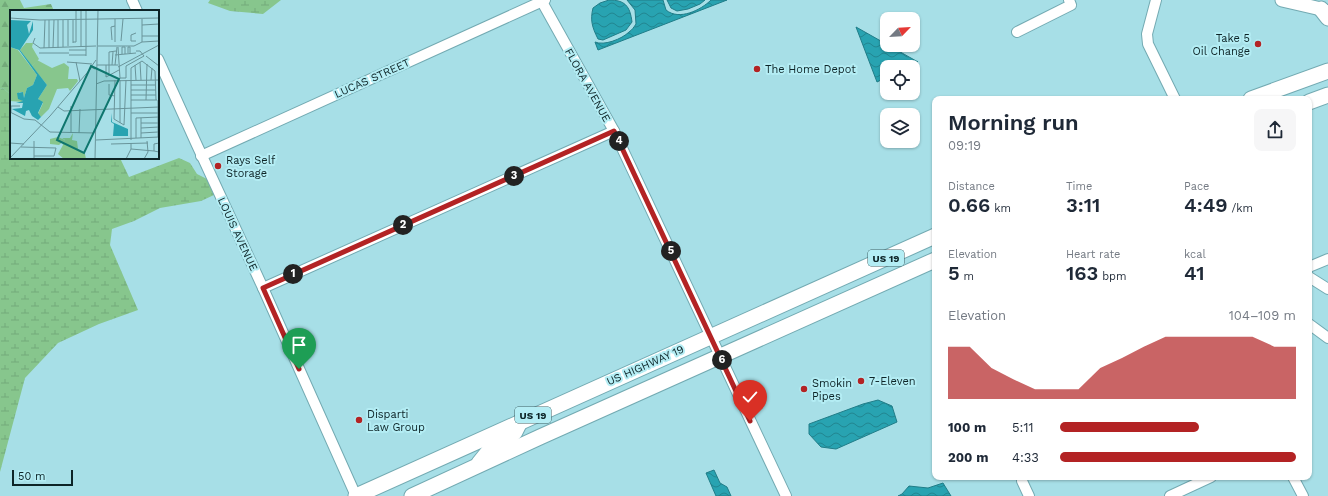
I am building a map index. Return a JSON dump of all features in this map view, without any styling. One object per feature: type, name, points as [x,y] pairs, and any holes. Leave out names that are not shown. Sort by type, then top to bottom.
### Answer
[{"type":"highway","points":[[1313,76],[1328,64]]},
{"type":"highway","points":[[1259,96],[1328,71]]},
{"type":"highway","points":[[1312,101],[1328,95]]},
{"type":"highway","name":"US HIGHWAY 19","points":[[356,496],[932,237]]},
{"type":"highway","name":"US HIGHWAY 19","points":[[412,496],[932,261]]},
{"type":"highway","points":[[476,467],[492,447],[508,439],[515,432],[520,422]]},
{"type":"highway","points":[[381,496],[410,481],[425,465]]},
{"type":"main road","points":[[1282,0],[1326,13]]},
{"type":"street","points":[[132,0],[137,10]]},
{"type":"street","name":"FLORA AVENUE","points":[[543,0],[614,131],[786,496]]},
{"type":"street","name":"LUCAS STREET","points":[[201,156],[543,0]]},
{"type":"street","points":[[1017,32],[1072,5],[1069,0]]},
{"type":"street","points":[[1156,0],[1147,34],[1148,44],[1174,96]]},
{"type":"street","name":"LOUIS AVENUE","points":[[159,61],[356,496]]},
{"type":"street","points":[[263,288],[614,131]]},
{"type":"street","points":[[1312,266],[1328,258]]},
{"type":"street","points":[[1312,279],[1328,289]]},
{"type":"street","points":[[1312,326],[1328,338]]},
{"type":"street","points":[[1022,480],[1029,496]]},
{"type":"street","points":[[1170,496],[1205,480]]},
{"type":"street","points":[[1295,480],[1303,496]]},
{"type":"green space","points":[[0,0],[20,0],[24,8],[51,4],[54,10],[10,10],[10,94],[3,88],[0,89]]},
{"type":"green space","points":[[210,0],[281,0],[263,14],[230,11],[208,3]]},
{"type":"green space","points":[[3,88],[10,94],[10,159],[120,159],[129,177],[179,158],[190,163],[197,174],[207,179],[214,195],[201,201],[160,208],[134,221],[112,229],[110,245],[138,310],[99,324],[58,343],[25,378],[0,472],[0,89]]},
{"type":"water","points":[[609,0],[619,1],[626,5],[630,12],[632,22],[626,30],[603,40],[598,39],[592,24],[593,8],[600,3]]},
{"type":"water","points":[[627,0],[663,0],[666,10],[671,13],[683,14],[690,13],[702,7],[711,0],[727,0],[598,50],[595,42],[603,43],[618,39],[626,35],[636,24],[635,10]]},
{"type":"water","points":[[667,0],[705,0],[688,9],[677,11],[671,8]]},
{"type":"water","points":[[856,27],[880,41],[880,52],[900,52],[914,60],[880,60],[880,80],[877,82]]},
{"type":"water","points":[[878,400],[892,406],[897,422],[836,449],[821,447],[809,434],[809,424]]},
{"type":"water","points":[[714,470],[720,483],[727,487],[731,496],[716,496],[706,473]]},
{"type":"water","points":[[943,483],[951,496],[898,496],[902,494],[909,486],[928,488]]},
{"type":"place","name":"Take 5 Oil Change","points":[[1258,44]]},
{"type":"place","name":"The Home Depot","points":[[757,69]]},
{"type":"place","name":"Rays Self Storage","points":[[218,166]]},
{"type":"place","name":"7-Eleven","points":[[861,381]]},
{"type":"place","name":"Smokin Pipes","points":[[804,389]]},
{"type":"place","name":"Disparti Law Group","points":[[359,420]]},
{"type":"route","points":[[299,369],[263,288],[614,131],[750,421]]}]
